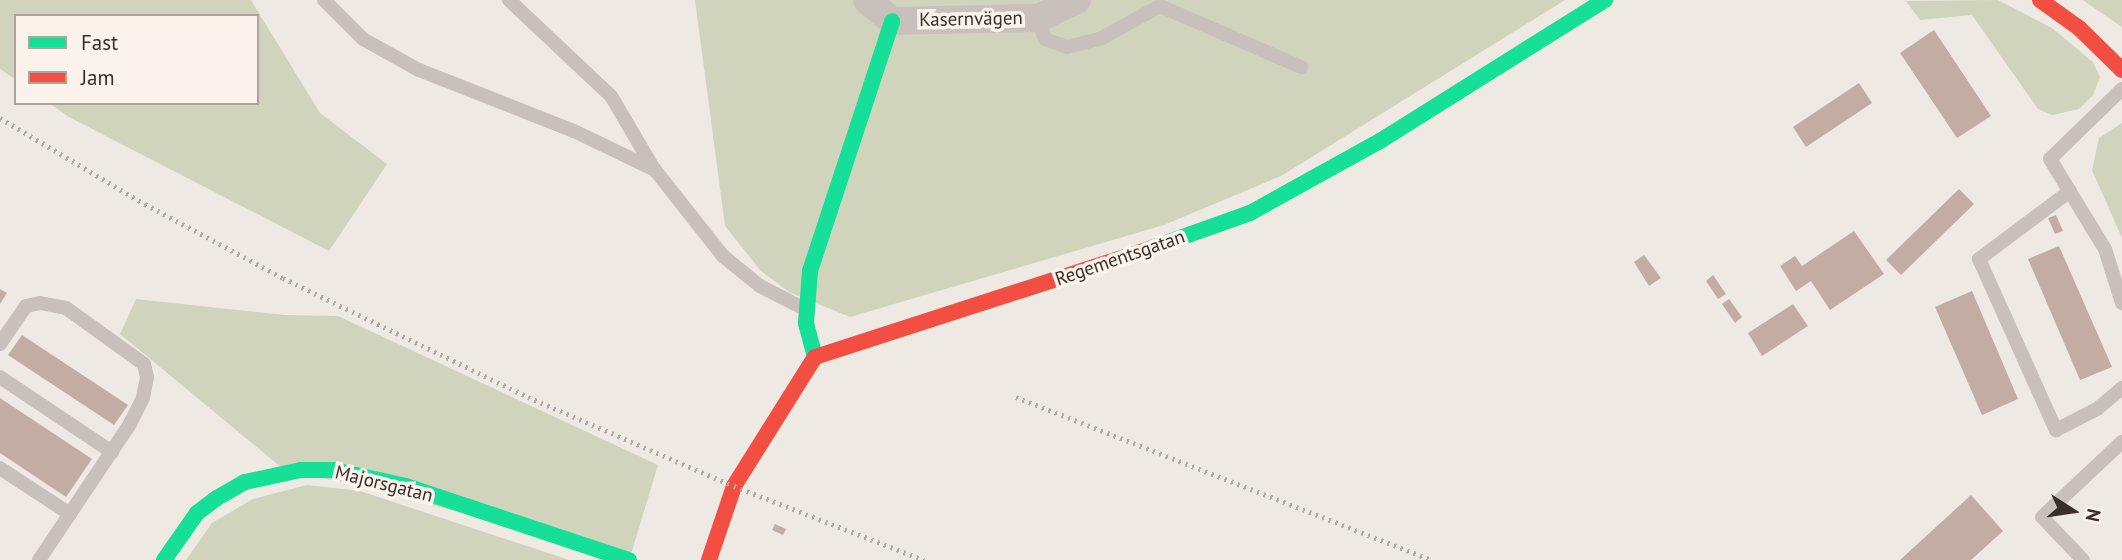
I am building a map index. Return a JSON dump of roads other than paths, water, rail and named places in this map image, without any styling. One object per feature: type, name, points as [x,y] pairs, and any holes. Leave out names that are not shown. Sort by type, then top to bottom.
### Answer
[{"type":"street","name":"Kasernvägen","points":[[867,0],[892,21],[1038,18],[1077,0]]},
{"type":"street","name":"Regementsgatan","points":[[815,358],[1086,271],[1250,213],[1380,141],[1605,0]]},
{"type":"street","points":[[2040,0],[2079,28],[2122,70]]},
{"type":"street","points":[[709,560],[734,486],[815,358],[806,323],[810,271],[892,21]]},
{"type":"street","name":"Majorsgatan","points":[[164,560],[197,513],[245,482],[301,470],[334,470],[406,486],[629,560]]},
{"type":"lane","points":[[324,0],[363,39],[419,70],[574,131],[655,170]]},
{"type":"lane","points":[[509,0],[611,96],[655,170],[723,256],[760,286],[807,311]]},
{"type":"lane","points":[[1038,18],[1045,39],[1067,47],[1100,39],[1160,6],[1301,67]]},
{"type":"lane","points":[[2122,89],[2050,159],[2105,249],[2122,303]]},
{"type":"lane","points":[[2070,191],[1979,259],[2056,429],[2097,409],[2122,388]]},
{"type":"lane","points":[[0,344],[26,306],[40,303],[66,308],[144,364],[147,377],[143,398],[112,452],[39,560]]},
{"type":"lane","points":[[0,377],[112,452]]},
{"type":"lane","points":[[2082,560],[2042,517],[2122,442]]},
{"type":"lane","points":[[0,468],[70,514]]},
{"type":"railway","points":[[0,118],[145,204],[283,278],[528,397],[734,486],[924,560]]},
{"type":"railway","points":[[1016,397],[1431,560]]}]
